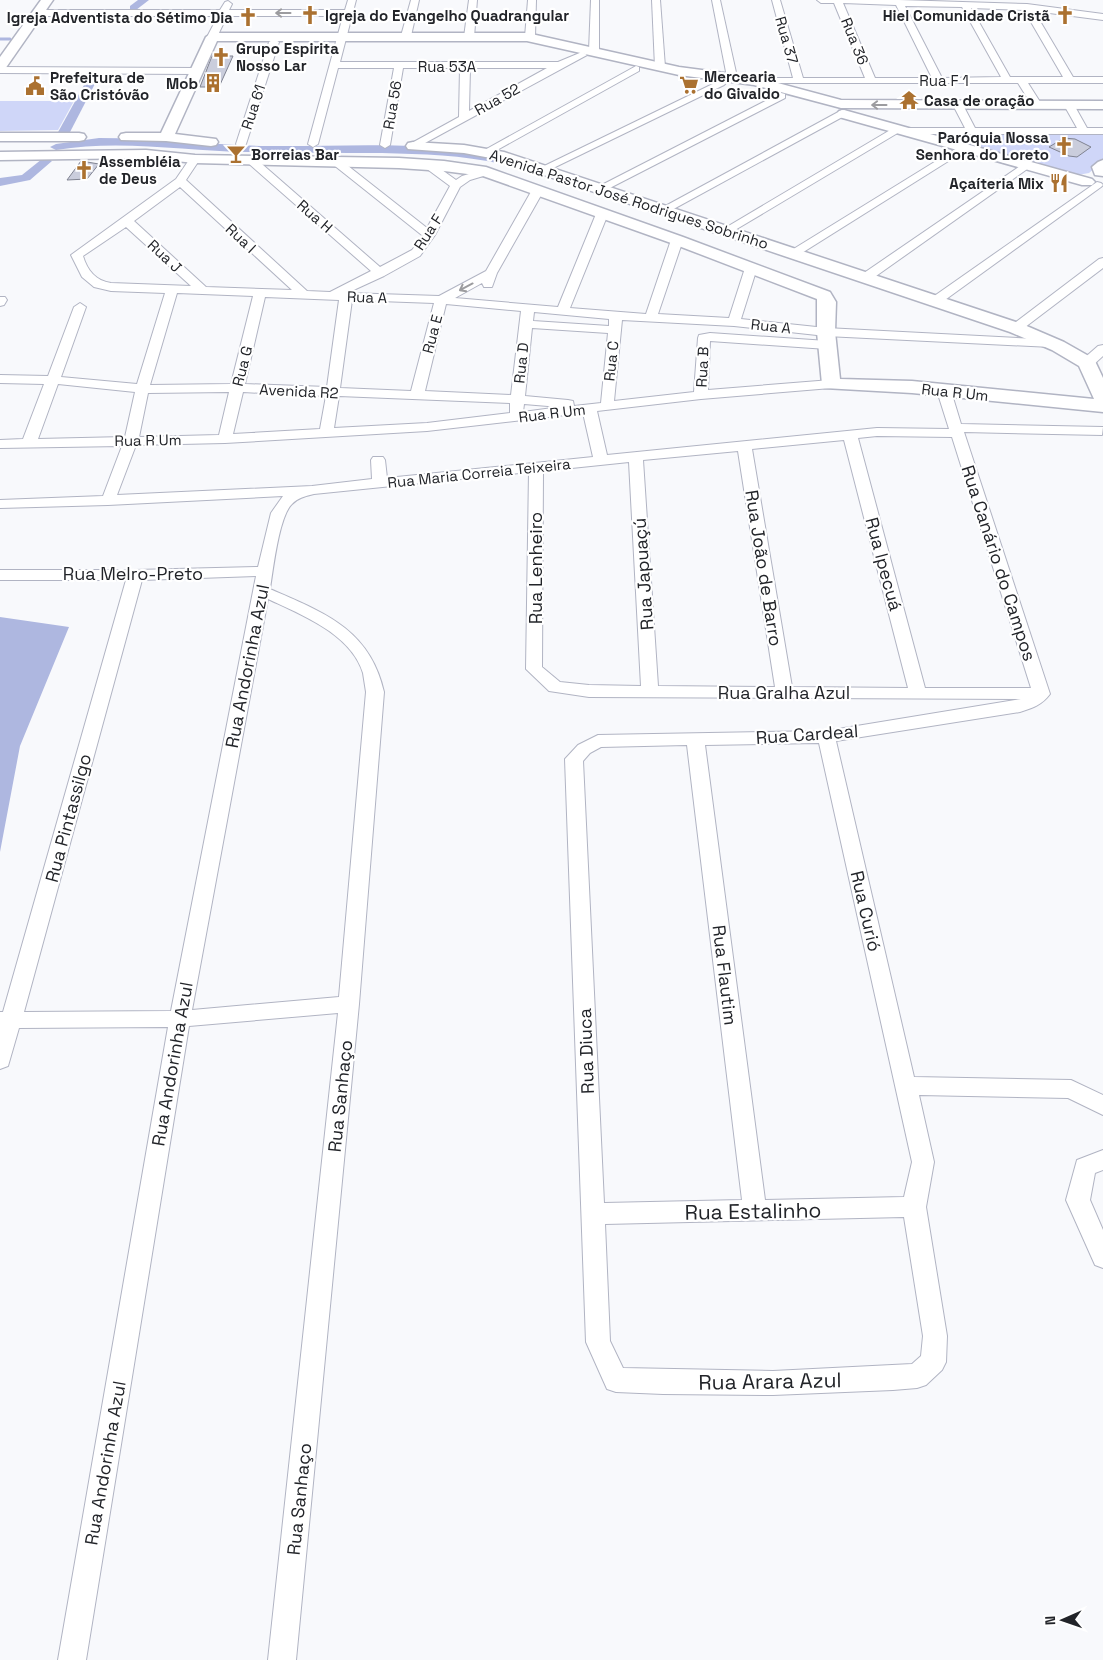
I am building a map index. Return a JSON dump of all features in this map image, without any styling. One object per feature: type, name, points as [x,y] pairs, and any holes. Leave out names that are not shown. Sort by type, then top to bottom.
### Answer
[{"type":"street","points":[[0,66],[11,40],[47,0]]},
{"type":"street","points":[[166,137],[230,0]]},
{"type":"street","points":[[313,144],[352,0]]},
{"type":"street","points":[[406,36],[415,0]]},
{"type":"street","points":[[469,37],[473,0]]},
{"type":"street","points":[[530,37],[532,0]]},
{"type":"street","points":[[588,53],[595,0]]},
{"type":"street","points":[[656,0],[660,67]]},
{"type":"street","points":[[716,0],[726,80]]},
{"type":"street","name":"Rua 37","points":[[776,0],[798,80]]},
{"type":"street","points":[[822,0],[1027,8],[1098,16],[1103,29]]},
{"type":"street","name":"Rua 36","points":[[838,1],[871,80]]},
{"type":"street","points":[[900,4],[938,80]]},
{"type":"street","points":[[965,5],[1007,80]]},
{"type":"street","points":[[1027,8],[1070,80]]},
{"type":"street","points":[[38,12],[349,13]]},
{"type":"street","points":[[211,40],[274,42],[406,36],[530,37],[636,69],[685,79],[755,81],[834,102],[858,105],[1103,105]]},
{"type":"street","points":[[211,40],[520,42],[588,53],[726,80],[1026,165],[1099,177]]},
{"type":"street","name":"Rua 61","points":[[249,144],[274,42]]},
{"type":"street","name":"Rua 52","points":[[414,146],[559,65],[588,53]]},
{"type":"street","name":"Rua 53A","points":[[334,65],[559,65]]},
{"type":"street","name":"Rua 56","points":[[385,145],[399,66]]},
{"type":"street","points":[[464,117],[465,66]]},
{"type":"street","points":[[486,152],[636,69]]},
{"type":"street","points":[[0,70],[196,71]]},
{"type":"street","points":[[541,170],[726,80]]},
{"type":"street","name":"Rua F 1","points":[[755,81],[1103,80]]},
{"type":"street","points":[[1022,81],[1037,105]]},
{"type":"street","points":[[598,190],[781,96]]},
{"type":"street","points":[[664,210],[858,105]]},
{"type":"street","points":[[958,105],[972,132]]},
{"type":"street","points":[[1069,105],[1084,131]]},
{"type":"street","points":[[726,231],[903,130],[972,132],[1103,131]]},
{"type":"street","points":[[0,137],[166,137],[249,144]]},
{"type":"street","points":[[294,144],[331,144]]},
{"type":"street","name":"Avenida Pastor José Rodrigues Sobrinho","points":[[367,145],[414,146],[486,152],[598,190],[621,209],[676,240],[826,298],[827,339]]},
{"type":"street","points":[[793,253],[962,148]]},
{"type":"street","name":"Avenida Pastor José Rodrigues Sobrinho","points":[[0,156],[135,154],[195,159],[334,160],[427,164],[486,172],[538,190],[621,209],[664,210],[1016,328],[1051,343],[1087,363]]},
{"type":"street","name":"Rua A","points":[[195,159],[180,181],[127,221],[77,255],[90,279],[96,284],[172,290],[441,300],[562,312],[734,322],[827,339],[1051,343]]},
{"type":"street","name":"Rua H","points":[[251,160],[380,273]]},
{"type":"street","points":[[334,160],[428,235]]},
{"type":"street","points":[[427,164],[456,185],[466,178],[486,172]]},
{"type":"street","points":[[865,278],[1026,165]]},
{"type":"street","points":[[934,302],[1099,177]]},
{"type":"street","name":"Rua I","points":[[180,181],[303,294]]},
{"type":"street","name":"Rua F","points":[[332,296],[416,253],[456,185]]},
{"type":"street","points":[[482,304],[491,273],[538,190]]},
{"type":"street","points":[[562,312],[621,209]]},
{"type":"street","name":"Rua J","points":[[127,221],[202,290]]},
{"type":"street","points":[[650,317],[676,240]]},
{"type":"street","points":[[1016,328],[1103,262]]},
{"type":"street","points":[[734,322],[751,268]]},
{"type":"street","name":"Rua E","points":[[417,395],[441,300],[491,273]]},
{"type":"street","points":[[108,501],[131,440],[142,389],[172,290]]},
{"type":"street","name":"Rua G","points":[[225,439],[260,292]]},
{"type":"street","points":[[326,433],[334,392],[346,296]]},
{"type":"street","points":[[29,443],[80,307]]},
{"type":"street","name":"Rua D","points":[[515,418],[528,308]]},
{"type":"street","name":"Rua C","points":[[601,461],[598,407],[615,330],[616,316]]},
{"type":"street","points":[[525,324],[615,330]]},
{"type":"street","points":[[704,338],[827,339],[831,384]]},
{"type":"street","name":"Rua B","points":[[700,396],[704,338]]},
{"type":"street","points":[[1103,349],[1087,363],[1103,398]]},
{"type":"street","name":"Avenida R2","points":[[0,379],[54,380],[142,389],[237,388],[518,399],[598,407]]},
{"type":"street","name":"Rua R Um","points":[[0,444],[225,439],[427,426],[515,418],[700,396],[831,384],[907,387],[1103,406]]},
{"type":"street","name":"Rua Canário do Campos","points":[[944,391],[1041,694]]},
{"type":"street","name":"Rua Maria Correia Teixeira","points":[[0,504],[108,501],[312,490],[897,430],[1103,433]]},
{"type":"street","name":"Rua Ipecuá","points":[[850,435],[918,693]]},
{"type":"street","name":"Rua João de Barro","points":[[744,445],[784,691]]},
{"type":"street","name":"Rua Japuaçú","points":[[636,458],[650,691]]},
{"type":"street","points":[[378,460],[380,483]]},
{"type":"street","name":"Rua Lenheiro","points":[[534,669],[536,467]]},
{"type":"street","points":[[249,493],[266,498],[274,503],[279,511],[296,494],[312,490]]},
{"type":"street","name":"Rua Andorinha Azul","points":[[72,1660],[180,1018],[263,581],[279,511]]},
{"type":"street","name":"Rua Melro-Preto","points":[[0,574],[135,575],[263,581]]},
{"type":"street","name":"Rua Pintassilgo","points":[[0,1060],[6,1020],[135,575]]},
{"type":"street","name":"Rua Sanhaço","points":[[263,581],[341,632],[366,658],[374,679],[375,692],[349,1004],[282,1660]]},
{"type":"street","name":"Rua Gralha Azul","points":[[534,669],[555,687],[589,691],[1041,694]]},
{"type":"street","name":"Rua Cardeal","points":[[574,759],[584,749],[598,741],[826,737],[1020,706],[1034,701],[1041,694]]},
{"type":"street","name":"Rua Curió","points":[[826,737],[923,1162],[914,1207],[936,1336]]},
{"type":"street","name":"Rua Flautim","points":[[696,739],[755,1211]]},
{"type":"street","name":"Rua Diuca","points":[[574,759],[598,1342]]},
{"type":"street","points":[[6,1020],[180,1018],[349,1004]]},
{"type":"street","points":[[906,1086],[1071,1089],[1103,1106]]},
{"type":"street","points":[[1103,1160],[1085,1167],[1078,1200],[1103,1257]]},
{"type":"street","name":"Rua Estalinho","points":[[592,1214],[914,1207]]},
{"type":"street","name":"Rua Arara Azul","points":[[598,1342],[616,1380],[773,1383],[917,1376],[934,1362],[936,1336]]},
{"type":"shaded area","points":[[0,101],[74,101],[58,130],[0,131]]},
{"type":"shaded area","points":[[1103,133],[1103,161],[1089,173],[1072,176],[932,134]]},
{"type":"shaded area","points":[[0,617],[69,627],[20,746],[0,852]]},
{"type":"building","points":[[212,56],[233,56],[219,87],[200,87]]},
{"type":"building","name":"Paróquia Nossa Senhora do Loreto","points":[[1064,138],[1075,139],[1091,147],[1077,157],[1069,156],[1049,147]]},
{"type":"building","name":"Assembléia de Deus","points":[[81,161],[99,164],[87,179],[67,180]]},
{"type":"waterway","points":[[133,8],[144,0]]},
{"type":"waterway","points":[[0,39],[10,39]]},
{"type":"waterway","points":[[63,134],[94,76]]},
{"type":"waterway","points":[[56,147],[78,143],[120,141],[226,148],[434,151],[462,153],[502,161]]},
{"type":"waterway","points":[[0,182],[26,178],[46,161]]},
{"type":"place","name":"Igreja do Evangelho Quadrangular","points":[[310,15]]},
{"type":"place","name":"Hiel Comunidade Cristã","points":[[1065,15]]},
{"type":"place","name":"Igreja Adventista do Sétimo Dia","points":[[248,17]]},
{"type":"place","name":"Grupo Espirita Nosso Lar","points":[[221,57]]},
{"type":"place","name":"Mob","points":[[213,83]]},
{"type":"place","name":"Mercearia do Givaldo","points":[[689,85]]},
{"type":"place","name":"Prefeitura de São Cristóvão","points":[[35,86]]},
{"type":"place","name":"Casa de oração","points":[[909,100]]},
{"type":"place","name":"Paróquia Nossa Senhora do Loreto","points":[[1064,146]]},
{"type":"place","name":"Borreias Bar","points":[[236,154]]},
{"type":"place","name":"Assembléia de Deus","points":[[84,170]]},
{"type":"place","name":"Açaíteria Mix","points":[[1059,183]]}]
